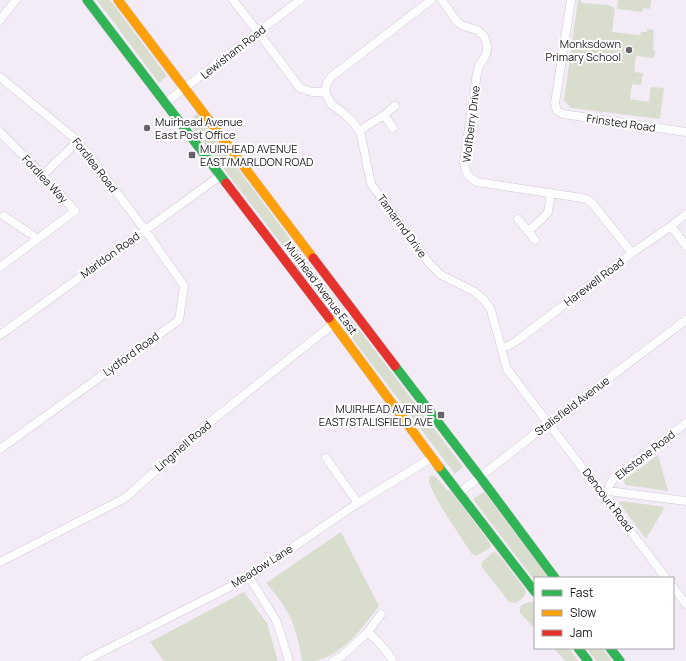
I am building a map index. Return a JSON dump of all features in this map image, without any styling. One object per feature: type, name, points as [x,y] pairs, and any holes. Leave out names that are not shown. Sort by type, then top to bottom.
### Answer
[{"type":"street","points":[[0,20],[16,0]]},
{"type":"street","name":"Muirhead Avenue East","points":[[87,0],[333,323],[534,591]]},
{"type":"street","name":"Muirhead Avenue East","points":[[118,0],[480,476],[554,577]]},
{"type":"street","points":[[233,0],[300,88],[312,92],[325,92]]},
{"type":"street","name":"Lewisham Road","points":[[165,103],[300,0]]},
{"type":"street","points":[[395,106],[360,131],[353,122],[331,104],[325,92],[327,83],[331,77],[431,0]]},
{"type":"street","name":"Wolfberry Drive","points":[[442,0],[457,22],[477,30],[483,35],[487,48],[486,55],[479,66],[476,80],[464,162],[466,172],[477,182],[588,200],[632,253]]},
{"type":"street","name":"Frinsted Road","points":[[570,0],[555,103],[558,111],[563,114],[686,132]]},
{"type":"street","name":"Fordlea Road","points":[[0,77],[78,141],[144,230]]},
{"type":"street","points":[[384,115],[393,128]]},
{"type":"street","name":"Tamarind Drive","points":[[360,131],[371,184],[429,263],[441,275],[475,292],[484,300],[491,310],[507,369],[549,423]]},
{"type":"street","name":"Fordlea Way","points":[[0,132],[43,175],[75,211],[0,267]]},
{"type":"street","points":[[43,175],[78,141]]},
{"type":"street","name":"Marldon Road","points":[[0,335],[220,176]]},
{"type":"street","points":[[528,230],[544,218],[548,212],[551,193]]},
{"type":"street","name":"Harewell Road","points":[[502,348],[519,339],[686,214]]},
{"type":"street","points":[[4,216],[38,239]]},
{"type":"street","points":[[518,219],[535,240]]},
{"type":"street","points":[[671,226],[686,246]]},
{"type":"street","name":"Lydford Road","points":[[0,449],[179,320],[184,286],[144,230]]},
{"type":"street","name":"Lingmell Road","points":[[0,562],[125,498],[210,422],[352,309]]},
{"type":"street","name":"Stalisfield Avenue","points":[[460,493],[549,423],[686,320]]},
{"type":"street","name":"Dencourt Road","points":[[549,423],[605,492],[665,577]]},
{"type":"street","name":"Elkstone Road","points":[[605,492],[614,478],[686,423]]},
{"type":"street","name":"Meadow Lane","points":[[84,661],[249,577],[358,503],[433,457]]},
{"type":"street","points":[[326,458],[358,503]]},
{"type":"street","points":[[605,492],[686,501]]},
{"type":"street","points":[[249,577],[277,622],[289,661]]},
{"type":"street","points":[[674,588],[686,604]]},
{"type":"street","points":[[334,661],[342,656],[368,632],[381,614]]},
{"type":"street","points":[[368,632],[380,643],[393,661]]},
{"type":"street","points":[[579,649],[588,661]]},
{"type":"street","points":[[611,649],[620,661]]},
{"type":"green space","points":[[97,0],[110,0],[167,76],[159,83]]},
{"type":"green space","points":[[578,0],[581,0],[581,3],[608,5],[615,8],[612,32],[640,35],[641,32],[647,32],[647,29],[654,30],[654,58],[636,56],[634,72],[643,73],[641,85],[632,84],[630,99],[649,102],[651,87],[664,88],[660,119],[571,108],[564,100]]},
{"type":"green space","points":[[618,0],[651,0],[650,9],[643,8],[642,12],[617,9]]},
{"type":"green space","points":[[197,114],[340,306],[333,311],[188,122]]},
{"type":"green space","points":[[352,320],[463,467],[455,474],[343,326]]},
{"type":"green space","points":[[658,455],[668,491],[625,485],[624,480]]},
{"type":"green space","points":[[430,476],[435,476],[448,491],[450,490],[490,543],[490,548],[476,556],[471,553],[436,498],[429,482]]},
{"type":"green space","points":[[484,492],[548,577],[534,577],[534,580],[473,499]]},
{"type":"green space","points":[[622,501],[665,507],[646,539],[619,503]]},
{"type":"green space","points":[[341,532],[379,606],[359,631],[343,647],[324,658],[314,661],[302,661],[297,636],[291,618],[281,601],[266,583]]},
{"type":"green space","points":[[494,552],[498,554],[525,589],[522,599],[516,603],[509,602],[482,567],[482,562]]},
{"type":"green space","points":[[244,592],[267,623],[278,661],[164,661],[150,642]]},
{"type":"green space","points":[[530,602],[534,603],[534,628],[520,613],[521,605]]},
{"type":"green space","points":[[554,649],[570,649],[578,661],[566,661]]},
{"type":"green space","points":[[587,649],[603,649],[612,661],[596,661]]},
{"type":"traffic: fast","points":[[87,0],[226,183]]},
{"type":"traffic: fast","points":[[395,366],[554,577]]},
{"type":"traffic: fast","points":[[439,467],[534,591]]},
{"type":"traffic: fast","points":[[579,649],[588,661]]},
{"type":"traffic: fast","points":[[611,649],[620,661]]},
{"type":"traffic: slow","points":[[118,0],[313,258]]},
{"type":"traffic: slow","points":[[329,318],[439,467]]},
{"type":"traffic: jam","points":[[226,183],[329,318]]},
{"type":"traffic: jam","points":[[313,258],[395,366]]},
{"type":"place","name":"Monksdown Primary School","points":[[629,50]]},
{"type":"place","name":"Muirhead Avenue East Post Office","points":[[147,128]]},
{"type":"place","name":"MUIRHEAD AVENUE EAST/MARLDON ROAD","points":[[192,155]]},
{"type":"place","name":"MUIRHEAD AVENUE EAST/STALISFIELD AVE","points":[[441,415]]}]
